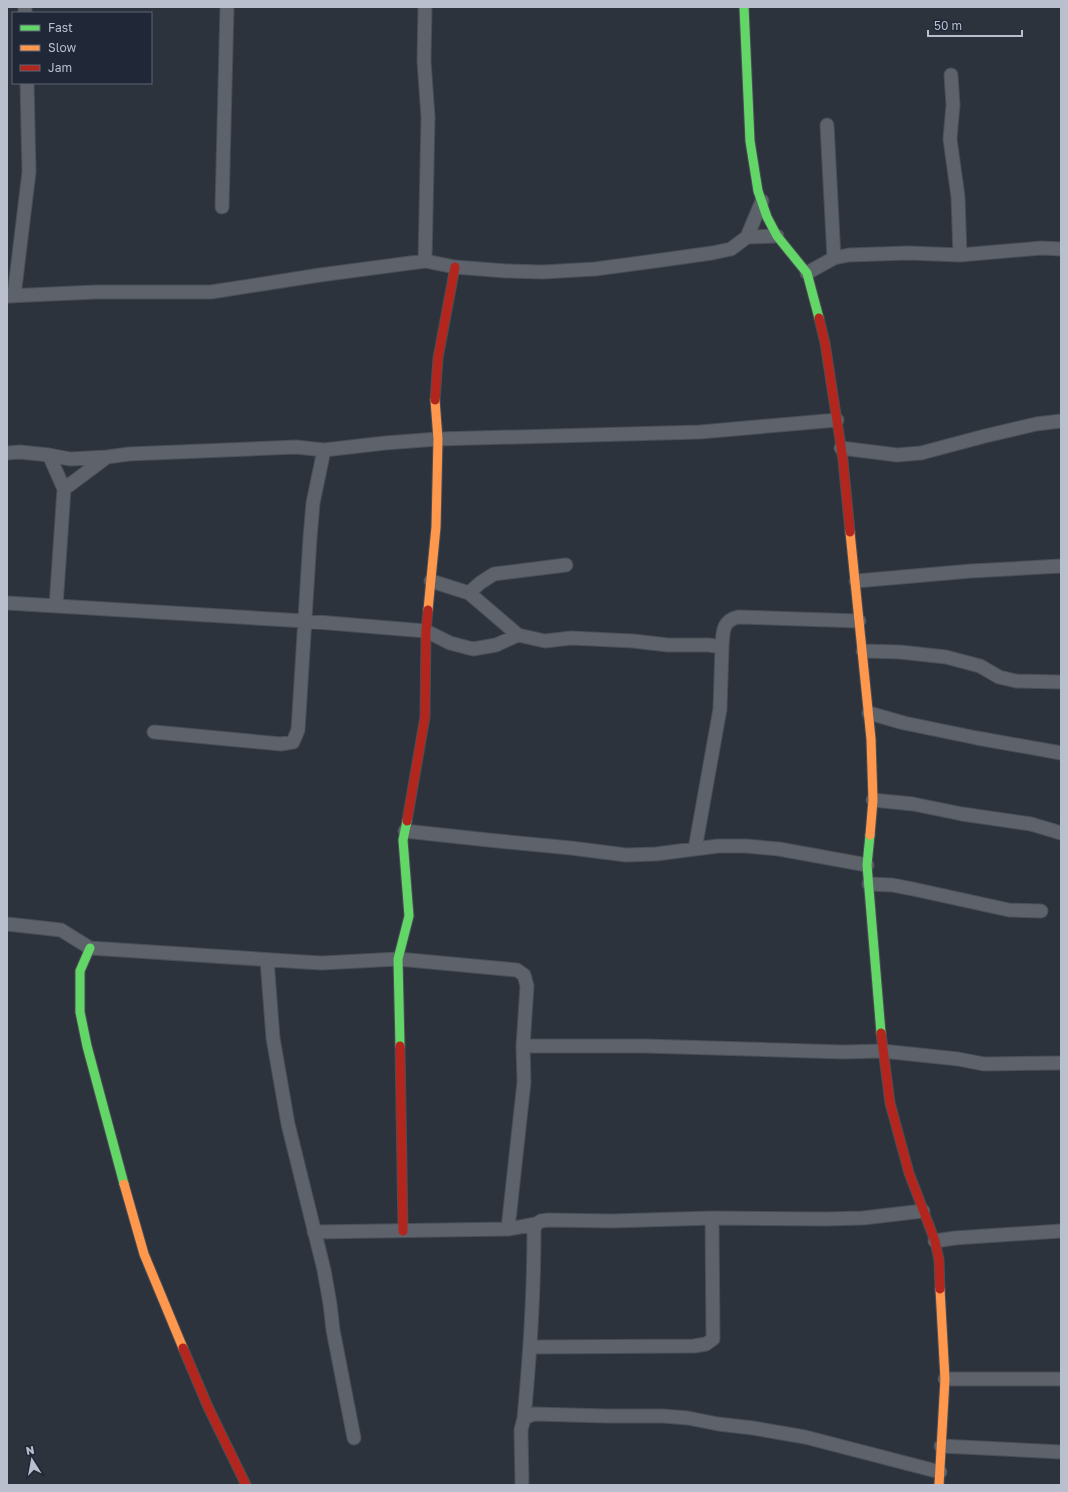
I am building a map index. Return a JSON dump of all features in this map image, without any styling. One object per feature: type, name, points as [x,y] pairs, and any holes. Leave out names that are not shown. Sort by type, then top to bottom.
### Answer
[{"type":"street","points":[[222,207],[226,7]]},
{"type":"street","points":[[425,7],[424,61],[428,117],[425,261]]},
{"type":"street","points":[[524,1418],[534,1414],[662,1416],[688,1418],[805,1437],[939,1479],[945,1379],[939,1260],[935,1241],[909,1173],[890,1103],[882,1051],[867,865],[873,800],[871,739],[842,448],[824,343],[807,273],[778,236],[767,217],[758,191],[750,141],[744,7]]},
{"type":"street","points":[[951,75],[953,104],[950,139],[958,197],[960,254]]},
{"type":"street","points":[[27,84],[29,172],[10,296],[96,292],[211,292],[425,261],[455,267],[506,271],[542,272],[595,269],[731,249],[747,237],[762,201]]},
{"type":"street","points":[[827,125],[834,258]]},
{"type":"street","points":[[747,237],[778,236]]},
{"type":"street","points":[[807,273],[834,258],[849,255],[960,254],[1041,248],[1061,249]]},
{"type":"street","points":[[403,1230],[398,959],[409,916],[403,840],[425,717],[426,631],[436,527],[438,439],[435,407],[438,358],[455,267]]},
{"type":"street","points":[[7,453],[20,452],[49,455],[70,460],[129,454],[296,447],[324,450],[385,442],[438,439],[700,432],[837,420]]},
{"type":"street","points":[[842,448],[897,455],[921,453],[1036,424],[1061,421]]},
{"type":"street","points":[[154,732],[281,744],[293,742],[298,730],[313,503],[324,450]]},
{"type":"street","points":[[49,455],[64,489],[56,606]]},
{"type":"street","points":[[64,489],[107,457]]},
{"type":"street","points":[[469,593],[480,583],[494,574],[566,565]]},
{"type":"street","points":[[856,581],[971,570],[1061,566]]},
{"type":"street","points":[[431,581],[469,593],[518,635],[545,641],[571,638],[633,641],[668,645],[708,645],[722,647]]},
{"type":"street","points":[[7,603],[305,621],[426,631],[450,643],[473,649],[496,645],[518,635]]},
{"type":"street","points":[[695,849],[720,709],[722,647],[726,623],[731,619],[738,617],[859,621]]},
{"type":"street","points":[[863,651],[900,652],[946,658],[980,666],[999,677],[1016,681],[1061,682]]},
{"type":"street","points":[[869,713],[904,723],[1061,753]]},
{"type":"street","points":[[873,800],[913,804],[962,814],[1031,824],[1061,834]]},
{"type":"street","points":[[405,831],[626,855],[656,854],[718,846],[779,848],[867,865]]},
{"type":"street","points":[[869,884],[913,888],[1009,910],[1041,911]]},
{"type":"street","points":[[7,924],[61,930],[90,948],[322,963],[398,959],[517,970],[524,975],[527,986],[523,1046],[524,1082],[508,1229]]},
{"type":"street","points":[[90,948],[80,971],[80,1012],[87,1046],[120,1171],[144,1254],[208,1407],[246,1485]]},
{"type":"street","points":[[267,960],[273,1038],[288,1124],[324,1270],[330,1304],[332,1330],[354,1438]]},
{"type":"street","points":[[523,1046],[645,1046],[844,1052],[882,1051],[958,1059],[984,1064],[1061,1063]]},
{"type":"street","points":[[314,1232],[508,1229],[536,1224],[541,1221],[548,1220],[612,1221],[712,1218],[862,1218],[923,1211]]},
{"type":"street","points":[[531,1347],[694,1346],[706,1344],[713,1339],[712,1218]]},
{"type":"street","points":[[522,1485],[521,1430],[524,1418],[531,1347],[534,1279],[534,1230],[536,1224]]},
{"type":"street","points":[[935,1241],[955,1238],[1061,1231]]},
{"type":"street","points":[[945,1379],[1061,1379]]},
{"type":"street","points":[[941,1446],[1061,1452]]},
{"type":"traffic: fast","points":[[744,7],[750,141],[758,191],[767,217],[777,236],[807,273],[819,318]]},
{"type":"traffic: fast","points":[[400,1046],[398,959],[409,916],[403,840],[407,821]]},
{"type":"traffic: fast","points":[[870,835],[867,865],[881,1033]]},
{"type":"traffic: fast","points":[[90,948],[80,971],[80,1012],[87,1046],[124,1184]]},
{"type":"traffic: slow","points":[[428,610],[436,527],[438,439],[435,400]]},
{"type":"traffic: slow","points":[[850,532],[871,739],[873,800],[870,835]]},
{"type":"traffic: slow","points":[[124,1184],[144,1254],[183,1348]]},
{"type":"traffic: slow","points":[[939,1485],[945,1379],[940,1289]]},
{"type":"traffic: jam","points":[[435,400],[438,358],[455,267]]},
{"type":"traffic: jam","points":[[819,318],[825,343],[843,460],[850,532]]},
{"type":"traffic: jam","points":[[407,821],[425,717],[426,631],[428,610]]},
{"type":"traffic: jam","points":[[881,1033],[890,1103],[909,1173],[935,1241],[939,1260],[940,1289]]},
{"type":"traffic: jam","points":[[400,1046],[403,1231]]},
{"type":"traffic: jam","points":[[183,1348],[208,1407],[246,1485]]}]
